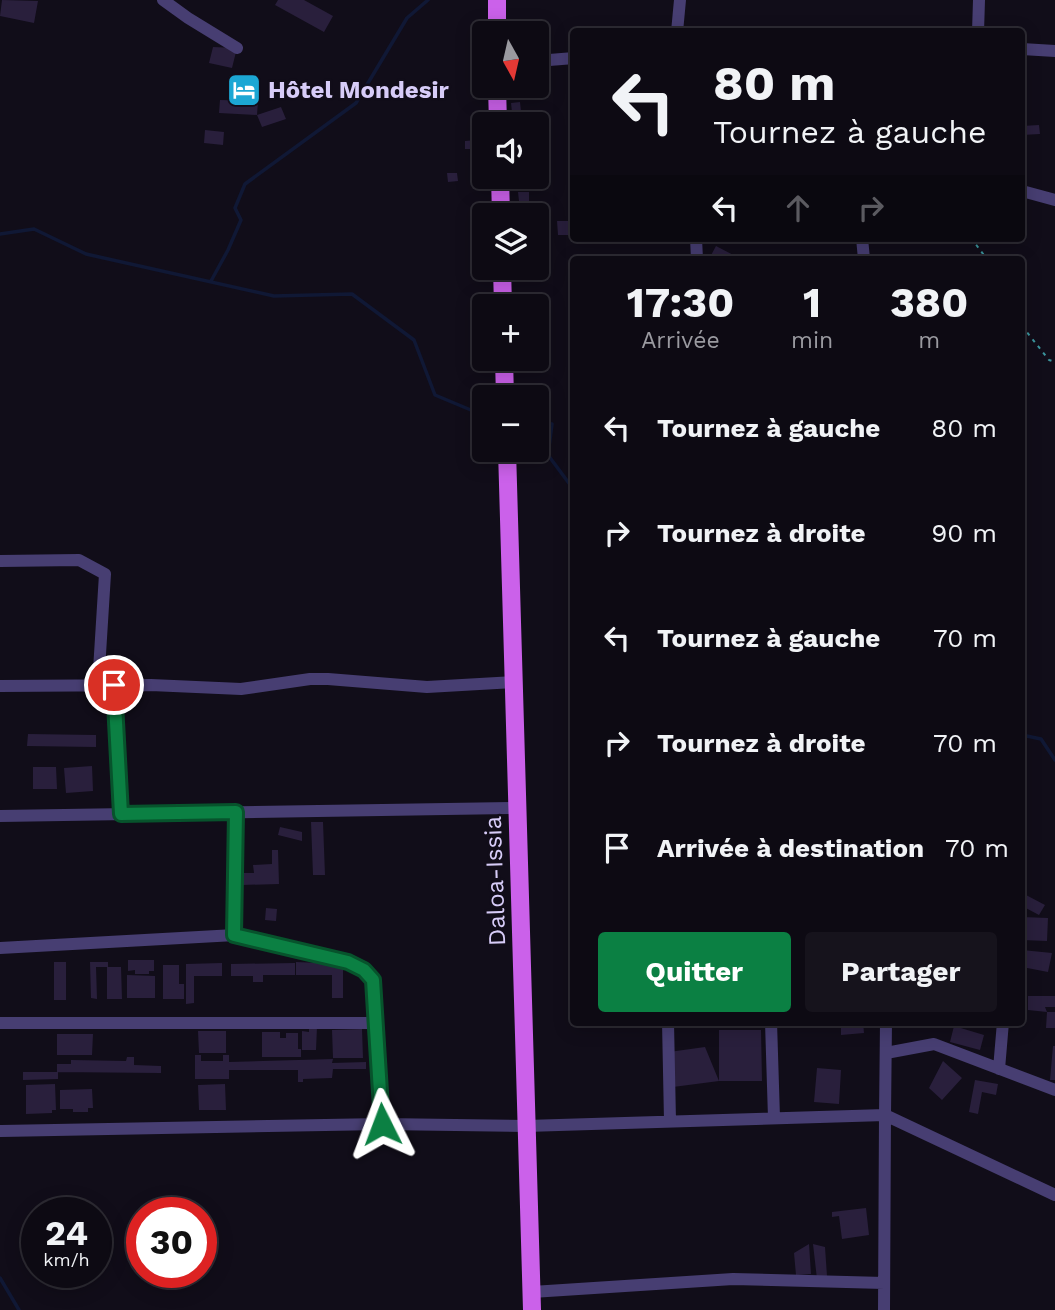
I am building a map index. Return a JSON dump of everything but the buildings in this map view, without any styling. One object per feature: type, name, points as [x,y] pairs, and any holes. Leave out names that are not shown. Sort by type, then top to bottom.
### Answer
[{"type":"main road","points":[[496,21],[497,0]]},
{"type":"main road","name":"Daloa-Issia","points":[[507,462],[532,1301]]},
{"type":"street","points":[[163,0],[237,48]]},
{"type":"street","points":[[677,28],[680,0]]},
{"type":"street","points":[[978,28],[979,0]]},
{"type":"street","points":[[1025,49],[1055,51]]},
{"type":"street","points":[[550,60],[570,58]]},
{"type":"street","points":[[1025,192],[1055,200]]},
{"type":"street","points":[[0,561],[79,560],[106,574],[98,686]]},
{"type":"street","points":[[0,686],[151,685],[241,689],[310,679],[427,687],[513,682]]},
{"type":"street","points":[[114,685],[121,814]]},
{"type":"street","points":[[0,816],[518,808]]},
{"type":"street","points":[[234,935],[236,812]]},
{"type":"street","points":[[0,948],[234,935],[348,962],[364,970],[373,980],[382,1124]]},
{"type":"street","points":[[0,1023],[376,1023]]},
{"type":"street","points":[[668,1026],[670,1121]]},
{"type":"street","points":[[771,1026],[774,1118]]},
{"type":"street","points":[[884,1310],[886,1026]]},
{"type":"street","points":[[999,1069],[1003,1026]]},
{"type":"street","points":[[886,1053],[934,1044],[1055,1090]]},
{"type":"street","points":[[1,1131],[382,1124],[526,1126],[885,1115],[1055,1195]]},
{"type":"street","points":[[532,1301],[733,1279],[884,1283]]},
{"type":"path","points":[[974,242],[985,256]]},
{"type":"path","points":[[1025,330],[1049,360],[1055,362]]},
{"type":"waterway","points":[[211,281],[241,220],[235,208],[245,184],[356,103],[407,18],[428,0]]},
{"type":"waterway","points":[[0,234],[34,229],[86,254],[274,296],[352,294],[414,340],[435,395],[472,410]]},
{"type":"waterway","points":[[549,424],[552,424],[549,447]]},
{"type":"waterway","points":[[549,456],[570,485]]},
{"type":"waterway","points":[[1025,736],[1041,739],[1055,760]]},
{"type":"waterway","points":[[0,1278],[19,1310]]},
{"type":"place","name":"Hôtel Mondesir","points":[[244,90]]},
{"type":"route","points":[[114,685],[121,814],[236,812],[234,935],[348,962],[364,970],[373,980],[382,1124]]}]
